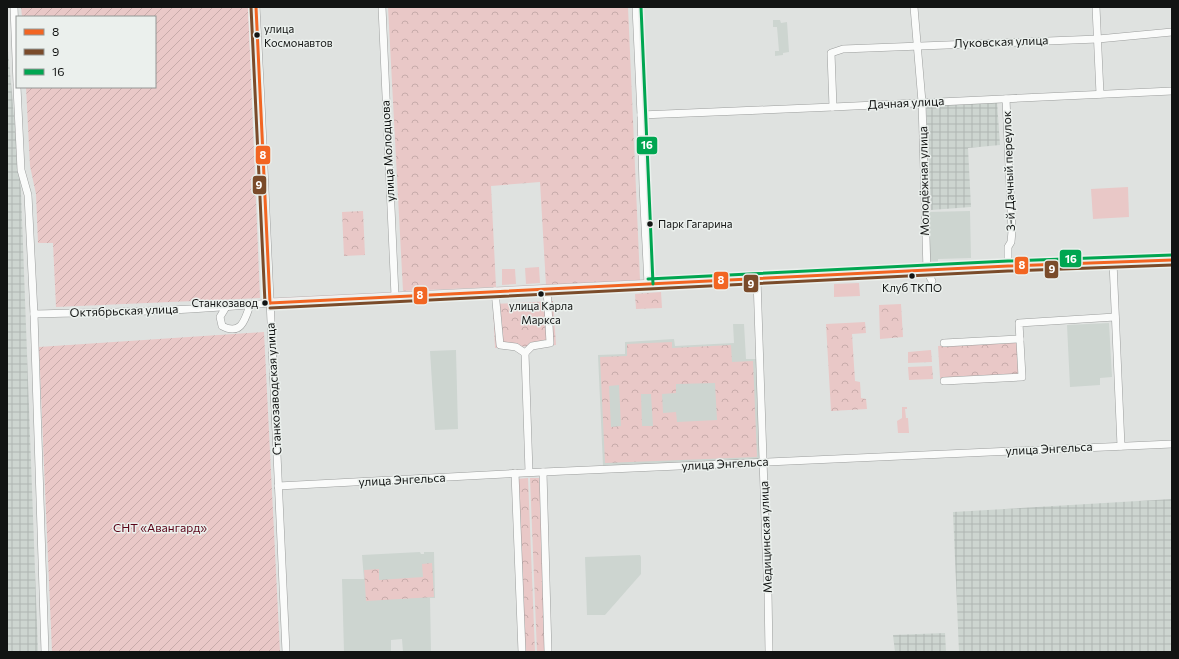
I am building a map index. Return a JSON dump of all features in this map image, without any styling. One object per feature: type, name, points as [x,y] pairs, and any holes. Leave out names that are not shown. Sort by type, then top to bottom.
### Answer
[{"type":"main road","name":"Октябрьская улица","points":[[270,302],[1008,266],[1172,260]]},
{"type":"street","points":[[14,7],[16,58]]},
{"type":"street","name":"Станкозаводская улица","points":[[256,7],[286,652]]},
{"type":"street","name":"улица Молодцова","points":[[382,7],[395,296]]},
{"type":"street","points":[[636,7],[648,284]]},
{"type":"street","name":"Молодёжная улица","points":[[914,7],[922,102],[927,271],[932,282]]},
{"type":"street","points":[[1096,7],[1100,94]]},
{"type":"street","name":"Луковская улица","points":[[833,107],[831,53],[843,49],[1098,39],[1172,32]]},
{"type":"street","points":[[17,88],[21,170],[28,195],[34,314],[45,652]]},
{"type":"street","name":"Дачная улица","points":[[641,115],[1172,91]]},
{"type":"street","name":"3-й Дачный переулок","points":[[1006,99],[1012,231],[1012,242],[1008,247],[1008,266]]},
{"type":"street","points":[[1113,262],[1121,446]]},
{"type":"street","name":"Медицинская улица","points":[[757,279],[768,592],[768,652]]},
{"type":"street","points":[[529,472],[525,353],[532,346],[550,343],[546,289]]},
{"type":"street","points":[[496,291],[500,345],[516,347],[525,353]]},
{"type":"street","name":"Октябрьская улица","points":[[34,314],[159,311],[226,307],[270,302]]},
{"type":"street","points":[[226,307],[220,317],[222,326],[229,330],[238,328],[244,322],[250,305]]},
{"type":"street","points":[[944,381],[1022,377],[1019,323],[1115,317]]},
{"type":"street","points":[[944,343],[1020,339]]},
{"type":"street","name":"улица Энгельса","points":[[278,486],[529,472],[763,462],[939,451],[1172,444]]},
{"type":"street","points":[[543,472],[548,652]]},
{"type":"street","points":[[515,473],[522,652]]},
{"type":"shaded area","points":[[773,20],[780,20],[781,23],[787,22],[789,52],[783,53],[783,55],[775,56],[775,51],[779,51],[777,27],[773,27]]},
{"type":"shaded area","points":[[7,40],[21,191],[38,652],[7,652]]},
{"type":"shaded area","points":[[997,101],[1000,145],[968,148],[971,207],[931,210],[926,106]]},
{"type":"shaded area","points":[[970,211],[971,258],[938,259],[938,263],[928,264],[927,212]]},
{"type":"shaded area","points":[[1109,323],[1112,377],[1100,378],[1100,385],[1070,387],[1067,325]]},
{"type":"shaded area","points":[[733,324],[744,324],[746,359],[756,359],[759,459],[603,466],[598,355],[625,354],[625,342],[674,339],[675,346],[734,343]]},
{"type":"shaded area","points":[[456,350],[458,429],[435,430],[430,351]]},
{"type":"shaded area","points":[[1172,499],[1172,652],[959,652],[953,512]]},
{"type":"shaded area","points":[[420,552],[421,554],[424,554],[424,552],[434,552],[435,598],[430,598],[431,652],[403,652],[402,639],[391,640],[391,652],[344,652],[342,579],[364,579],[362,555]]},
{"type":"shaded area","points":[[640,555],[641,574],[605,615],[587,615],[585,557]]},
{"type":"shaded area","points":[[945,633],[946,652],[895,652],[893,635]]},
{"type":"green space","points":[[21,7],[248,7],[260,298],[56,307],[53,243],[38,243],[36,194],[30,166],[26,88],[156,88],[156,16],[22,16]]},
{"type":"green space","name":"Парк Гагарина","points":[[388,7],[628,7],[640,280],[546,285],[540,182],[491,186],[496,287],[403,291]]},
{"type":"green space","points":[[1128,187],[1129,217],[1093,219],[1091,189]]},
{"type":"green space","points":[[363,211],[365,255],[344,256],[342,212]]},
{"type":"green space","points":[[539,267],[540,283],[526,284],[525,268]]},
{"type":"green space","points":[[502,269],[515,269],[516,284],[502,285]]},
{"type":"green space","points":[[859,283],[860,296],[834,297],[834,284]]},
{"type":"green space","points":[[661,292],[662,308],[636,309],[635,294]]},
{"type":"green space","points":[[553,301],[556,345],[495,348],[493,304]]},
{"type":"green space","points":[[901,304],[903,337],[880,339],[879,305]]},
{"type":"green space","points":[[865,322],[866,333],[852,334],[855,381],[860,382],[861,398],[866,399],[867,409],[831,411],[826,324]]},
{"type":"green space","name":"СНТ «Авангард»","points":[[264,332],[280,652],[52,652],[39,347]]},
{"type":"green space","points":[[672,342],[672,348],[731,345],[732,362],[753,361],[757,457],[605,463],[600,357],[627,356],[627,344]],"holes":[[[715,383],[717,420],[677,422],[676,412],[663,413],[662,394],[676,393],[676,384]],[[619,385],[621,426],[611,427],[609,386]],[[641,394],[651,394],[653,426],[642,426]]]},
{"type":"green space","points":[[1017,342],[1019,374],[940,378],[938,346]]},
{"type":"green space","points":[[931,350],[932,362],[908,363],[908,352]]},
{"type":"green space","points":[[932,366],[933,379],[909,380],[908,367]]},
{"type":"green space","points":[[902,407],[907,407],[907,409],[905,409],[906,418],[908,418],[909,433],[898,433],[897,421],[902,418]]},
{"type":"green space","points":[[528,478],[535,652],[523,652],[517,479]]},
{"type":"green space","points":[[530,478],[540,478],[547,652],[537,652]]},
{"type":"green space","points":[[432,563],[434,597],[366,601],[364,570],[379,569],[379,580],[423,577],[422,564]]},
{"type":"transit line","name":"9","points":[[251,7],[265,303]]},
{"type":"transit line","name":"8","points":[[256,7],[270,303]]},
{"type":"transit line","name":"16","points":[[641,7],[653,284]]},
{"type":"transit line","name":"16","points":[[648,279],[1008,261],[1172,255]]},
{"type":"transit line","name":"8","points":[[270,303],[1008,266],[1172,260]]},
{"type":"transit line","name":"9","points":[[270,308],[1008,271],[1172,265]]},
{"type":"place","name":"улица Космонавтов","points":[[257,35]]},
{"type":"place","name":"Парк Гагарина","points":[[650,224]]},
{"type":"place","name":"Клуб ТКПО","points":[[912,276]]},
{"type":"place","name":"улица Карла Маркса","points":[[541,294]]},
{"type":"place","name":"Станкозавод","points":[[265,303]]}]
